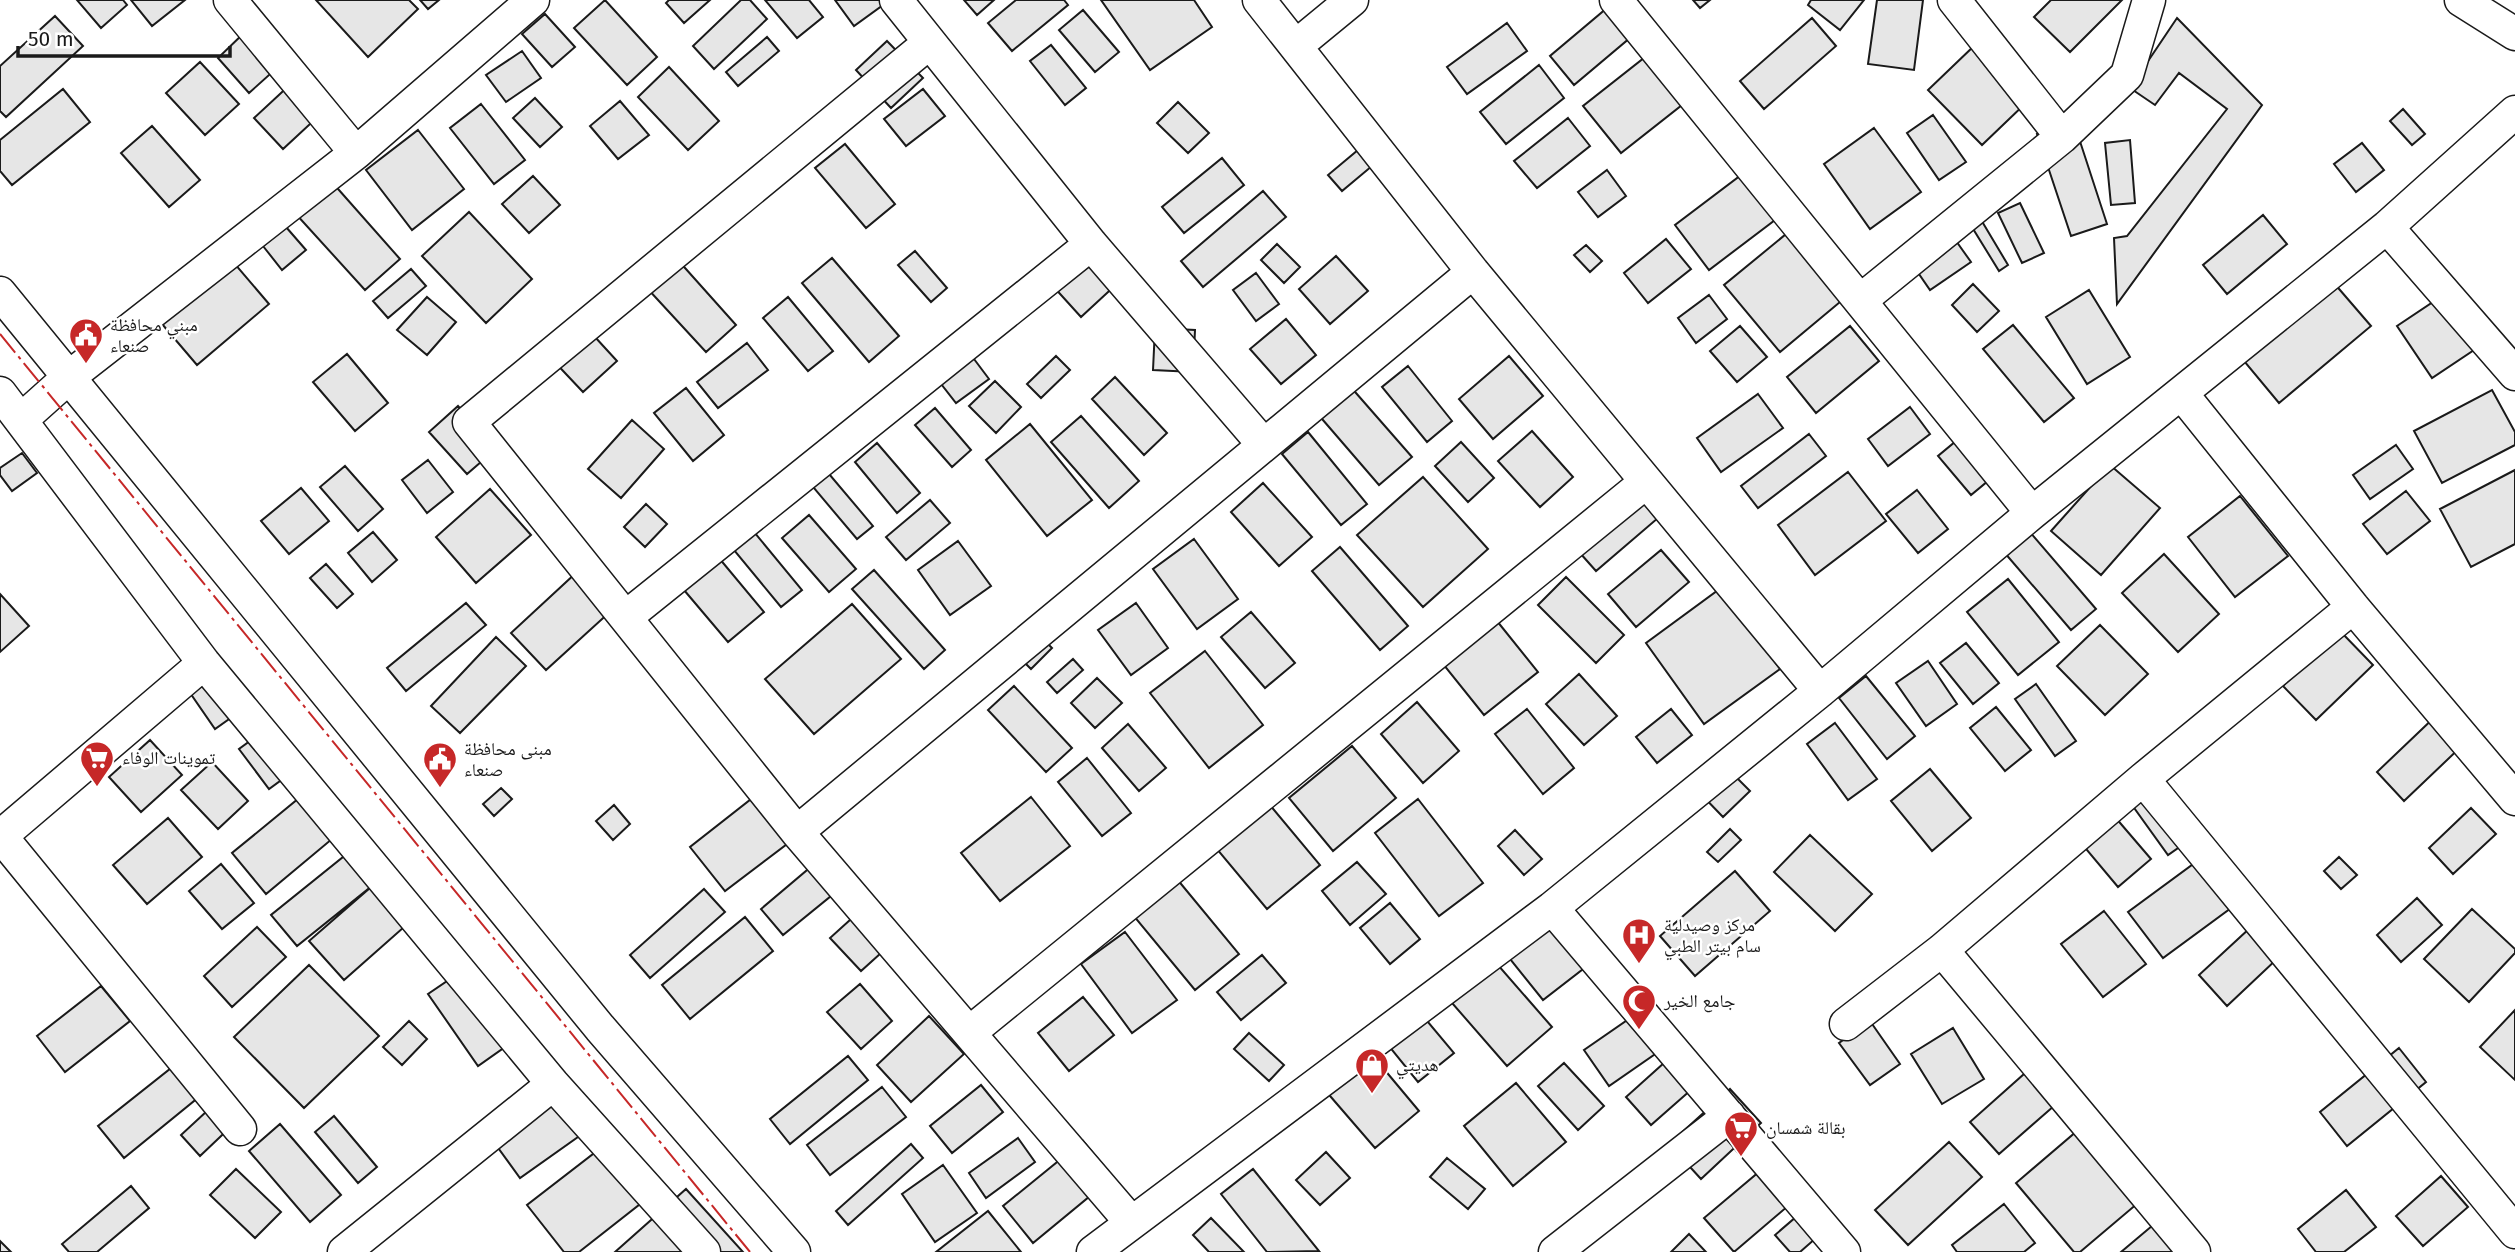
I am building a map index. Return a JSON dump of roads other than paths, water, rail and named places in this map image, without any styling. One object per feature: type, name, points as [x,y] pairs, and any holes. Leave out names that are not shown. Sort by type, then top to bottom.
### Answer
[{"type":"street","points":[[230,0],[356,153]]},
{"type":"street","points":[[21,419],[69,376],[356,153],[533,0]]},
{"type":"street","points":[[896,0],[1091,244],[1264,445]]},
{"type":"street","points":[[1259,0],[1474,272],[1820,691]]},
{"type":"street","points":[[1296,46],[1352,0]]},
{"type":"street","points":[[1616,0],[2032,513]]},
{"type":"street","points":[[1954,0],[2062,136]]},
{"type":"street","points":[[1861,300],[2062,136],[2127,75],[2149,0]]},
{"type":"street","points":[[2461,0],[2515,34]]},
{"type":"street","points":[[929,44],[469,422],[797,832],[1130,1221]]},
{"type":"street","points":[[1093,1252],[1130,1221],[1552,908],[1820,691],[2032,513],[2387,227],[2515,112]]},
{"type":"street","points":[[2387,227],[2515,374]]},
{"type":"street","points":[[626,617],[1091,244]]},
{"type":"street","points":[[797,832],[1474,272]]},
{"type":"street","points":[[0,293],[600,1028],[794,1252]]},
{"type":"street","points":[[0,394],[204,663],[553,1084],[705,1252]]},
{"type":"street","points":[[2182,394],[2353,607],[2515,799]]},
{"type":"street","points":[[969,1033],[1646,482]]},
{"type":"street","points":[[1846,1024],[1942,950],[2143,779],[2353,607]]},
{"type":"street","points":[[204,663],[0,835],[240,1129]]},
{"type":"street","points":[[2143,779],[2515,1232]]},
{"type":"street","points":[[1552,908],[1844,1252]]},
{"type":"street","points":[[1942,950],[2194,1252]]},
{"type":"street","points":[[344,1252],[553,1084]]},
{"type":"street","points":[[1555,1252],[1729,1116]]},
{"type":"place","name":"مبني محافظة صنعاء","points":[[86,365]]},
{"type":"place","name":"تموينات الوفاء","points":[[97,788]]},
{"type":"place","name":"مبنى محافظة صنعاء","points":[[440,789]]},
{"type":"place","name":"مركز وصيدلية سام بيتر الطبي","points":[[1639,965]]},
{"type":"place","name":"جامع الخير","points":[[1639,1031]]},
{"type":"place","name":"هديتي","points":[[1372,1095]]},
{"type":"place","name":"بقالة شمسان","points":[[1741,1158]]}]
